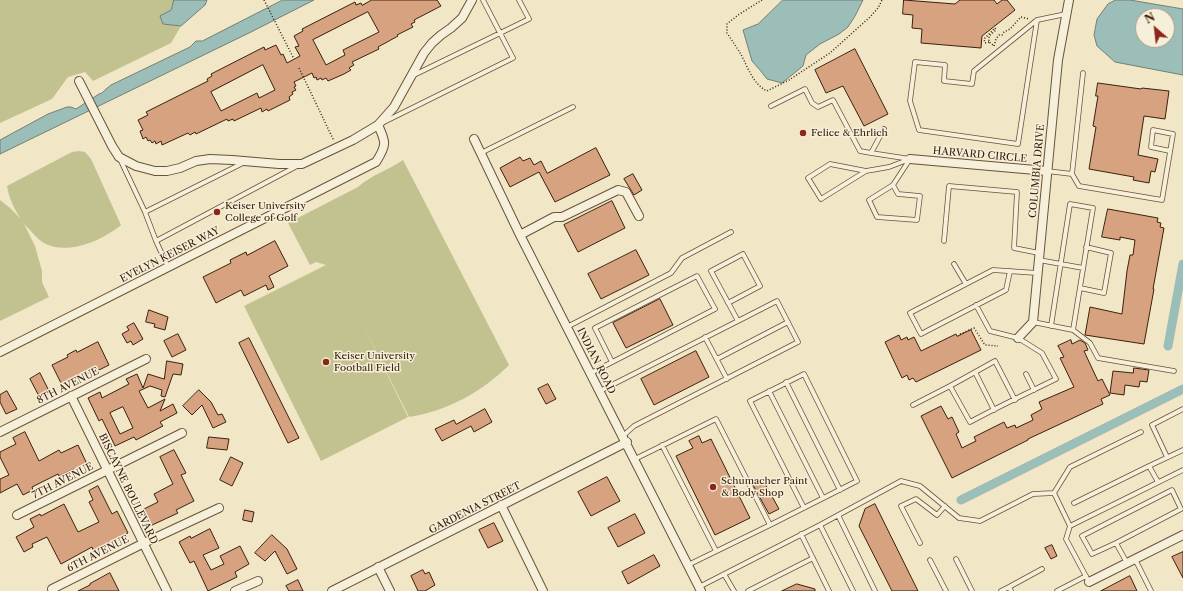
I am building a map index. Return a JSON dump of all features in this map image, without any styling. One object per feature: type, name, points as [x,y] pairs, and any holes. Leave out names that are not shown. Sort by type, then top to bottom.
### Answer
[{"type":"street","points":[[79,81],[119,157],[136,166],[161,171],[174,170],[196,161],[203,160],[302,164],[354,140],[378,125],[394,106],[424,53],[432,43],[462,18],[472,0]]},
{"type":"street","name":"COLUMBIA DRIVE","points":[[1033,322],[1058,60],[1069,0]]},
{"type":"street","name":"EVELYN KEISER WAY","points":[[0,352],[376,162],[383,151],[384,138],[378,125]]},
{"type":"street","name":"INDIAN ROAD","points":[[474,139],[520,235],[700,589]]},
{"type":"street","name":"HARVARD CIRCLE","points":[[910,159],[1048,171]]},
{"type":"street","points":[[520,235],[554,217],[562,217],[618,190],[626,192],[638,216]]},
{"type":"street","points":[[1018,338],[1033,322]]},
{"type":"street","name":"8TH AVENUE","points":[[0,432],[146,359]]},
{"type":"street","name":"BISCAYNE BOULEVARD","points":[[71,396],[167,591]]},
{"type":"street","name":"7TH AVENUE","points":[[17,515],[182,433]]},
{"type":"street","name":"GARDENIA STREET","points":[[332,591],[501,505],[625,439]]},
{"type":"street","points":[[501,505],[543,591]]},
{"type":"street","name":"6TH AVENUE","points":[[52,588],[219,508]]},
{"type":"street","points":[[1087,579],[1131,561],[1183,535]]},
{"type":"street","points":[[378,568],[390,591]]},
{"type":"street","points":[[235,591],[258,581]]},
{"type":"lane","points":[[378,125],[513,58],[483,0]]},
{"type":"lane","points":[[412,76],[529,19],[519,0]]},
{"type":"lane","points":[[1036,20],[1018,144],[920,130],[910,101],[915,62],[945,66],[944,80],[972,84],[974,71],[1036,20],[1067,14]]},
{"type":"lane","points":[[1083,73],[1072,174],[1079,186],[1162,200],[1173,134],[1153,130],[1151,147],[1170,151]]},
{"type":"lane","points":[[771,106],[805,89],[812,103],[818,107],[833,100],[860,151],[910,159]]},
{"type":"lane","points":[[481,153],[572,107]]},
{"type":"lane","points":[[871,152],[884,129]]},
{"type":"lane","points":[[119,157],[145,212],[168,267]]},
{"type":"lane","points":[[866,171],[821,199],[808,178],[830,164],[866,171],[889,167],[910,159]]},
{"type":"lane","points":[[893,185],[898,194],[920,196],[917,220],[877,217],[870,200],[893,185],[910,159]]},
{"type":"lane","points":[[145,212],[247,162]]},
{"type":"lane","points":[[156,241],[302,164]]},
{"type":"lane","points":[[1048,171],[1072,174]]},
{"type":"lane","points":[[944,241],[949,186],[1017,192],[1014,248],[1060,264],[1083,268]]},
{"type":"lane","points":[[1050,326],[1070,204],[1093,208],[1073,330]]},
{"type":"lane","points":[[567,327],[671,273],[682,258],[731,232]]},
{"type":"lane","points":[[1080,288],[1104,293],[1111,253],[1086,247]]},
{"type":"lane","points":[[728,303],[760,286],[743,254],[711,270],[728,303],[738,321]]},
{"type":"lane","points":[[954,264],[966,284]]},
{"type":"lane","points":[[1010,271],[1006,290],[921,334],[910,313],[993,270],[1010,271],[1038,273]]},
{"type":"lane","points":[[591,373],[715,309],[697,276],[595,328],[612,362]]},
{"type":"lane","points":[[600,391],[778,301],[798,342],[634,426],[625,439]]},
{"type":"lane","points":[[950,386],[970,422],[1056,379],[1042,353],[1018,338],[990,331],[976,305]]},
{"type":"lane","points":[[717,359],[788,322]]},
{"type":"lane","points":[[1033,322],[1073,330],[1090,343],[1098,358],[1174,371]]},
{"type":"lane","points":[[705,337],[727,379]]},
{"type":"lane","points":[[913,404],[996,361],[1015,400]]},
{"type":"lane","points":[[975,372],[994,410]]},
{"type":"lane","points":[[688,565],[770,525],[804,508],[823,498],[840,490],[857,481],[804,374],[750,401],[804,508]]},
{"type":"lane","points":[[1026,374],[1034,390]]},
{"type":"lane","points":[[786,382],[840,490]]},
{"type":"lane","points":[[769,391],[823,498]]},
{"type":"lane","points":[[1167,457],[1152,425],[1183,409]]},
{"type":"lane","points":[[635,459],[716,419],[770,525]]},
{"type":"lane","points":[[1054,493],[1070,467],[1141,432]]},
{"type":"lane","points":[[662,445],[716,551]]},
{"type":"lane","points":[[1074,503],[1183,450]]},
{"type":"lane","points":[[1149,466],[1158,482]]},
{"type":"lane","points":[[1070,526],[1183,470]]},
{"type":"lane","points":[[700,589],[724,574],[820,525],[901,481],[920,486],[959,518],[980,520],[1033,494],[1054,493]]},
{"type":"lane","points":[[1172,490],[1181,509],[1116,542],[1092,554],[1082,536],[1172,490]]},
{"type":"lane","points":[[1054,493],[1070,526],[1066,538],[1087,579],[1057,591]]},
{"type":"lane","points":[[920,543],[901,506],[916,499],[937,515],[945,506]]},
{"type":"lane","points":[[838,515],[875,591]]},
{"type":"lane","points":[[820,525],[852,591]]},
{"type":"lane","points":[[801,534],[829,591]]},
{"type":"lane","points":[[1116,542],[1151,591]]},
{"type":"lane","points":[[748,591],[813,558]]},
{"type":"lane","points":[[956,559],[972,591]]},
{"type":"lane","points":[[930,560],[946,591]]},
{"type":"lane","points":[[1001,591],[1010,589],[1042,569]]},
{"type":"lane","points":[[724,574],[734,591]]},
{"type":"path","points":[[762,0],[727,24],[726,33],[740,52],[755,81],[762,89],[767,91],[789,80],[830,53],[870,17],[878,8],[882,0]]},
{"type":"path","points":[[264,1],[294,59]]},
{"type":"path","points":[[989,42],[989,36],[996,30],[995,28],[984,39],[985,43],[989,42],[995,46],[996,39],[999,35],[1002,35],[1010,29],[1021,17],[1029,19]]},
{"type":"path","points":[[299,68],[334,141],[339,139]]},
{"type":"path","points":[[960,334],[974,328],[985,344],[998,346]]},
{"type":"green space","points":[[0,0],[174,0],[171,10],[163,24],[181,26],[171,43],[93,81],[85,72],[68,77],[52,99],[0,123]]},
{"type":"green space","points":[[72,152],[85,152],[91,159],[121,225],[114,231],[96,241],[76,247],[65,248],[46,244],[24,224],[35,246],[42,271],[42,282],[49,297],[0,321],[0,200],[21,219],[12,203],[7,186]]},
{"type":"green space","points":[[403,160],[509,365],[487,384],[463,399],[437,410],[409,417],[362,323],[408,417],[321,461],[244,306],[326,265],[316,262],[310,265],[288,223],[358,187],[369,179]]},
{"type":"water","points":[[174,0],[207,0],[205,5],[181,26],[163,24],[160,16],[171,10]]},
{"type":"water","points":[[283,0],[314,0],[0,154],[0,140],[48,114],[67,107],[76,109],[102,93],[111,85],[190,47],[196,41],[202,41]]},
{"type":"water","points":[[783,0],[863,0],[848,27],[839,34],[820,44],[806,55],[803,66],[782,83],[767,79],[752,61],[743,30],[758,24]]},
{"type":"water","points":[[1116,0],[1130,0],[1183,9],[1183,75],[1115,62],[1097,46],[1094,35],[1097,19],[1108,4]]},
{"type":"building","points":[[372,0],[437,0],[441,6],[414,20],[415,22],[411,24],[413,27],[378,47],[379,49],[352,62],[354,65],[349,68],[351,70],[344,74],[328,81],[326,78],[317,80],[316,77],[314,78],[312,73],[294,82],[296,86],[294,87],[296,90],[292,92],[293,94],[289,97],[290,100],[268,111],[267,109],[262,112],[261,108],[234,121],[233,119],[228,121],[227,119],[196,134],[195,132],[190,135],[188,133],[162,145],[161,141],[156,144],[155,141],[152,143],[150,140],[148,141],[146,137],[143,139],[140,131],[143,130],[138,120],[148,115],[146,112],[208,81],[207,79],[212,76],[211,74],[264,47],[265,50],[276,45],[281,55],[283,54],[287,63],[300,56],[295,47],[299,46],[294,36],[303,31],[302,29],[355,2],[356,5],[361,3],[362,5]],"holes":[[[368,12],[379,32],[343,50],[345,55],[326,65],[313,40]],[[263,65],[275,90],[259,98],[257,93],[221,111],[211,92]]]},
{"type":"building","points":[[904,0],[955,4],[960,0],[994,0],[997,4],[1002,0],[1007,0],[1015,10],[982,36],[981,48],[921,43],[922,29],[912,28],[913,15],[903,14]]},
{"type":"building","points":[[855,49],[888,114],[864,126],[843,86],[826,93],[815,70]]},
{"type":"building","points":[[1098,83],[1169,91],[1165,119],[1144,116],[1138,155],[1158,159],[1155,172],[1151,171],[1149,183],[1133,180],[1134,177],[1089,169],[1096,127],[1093,126],[1098,96],[1096,96]]},
{"type":"building","points":[[596,148],[610,175],[555,202],[539,172],[510,187],[500,168],[520,157],[523,161],[530,158],[534,165],[541,161],[547,173]]},
{"type":"building","points":[[633,174],[642,190],[634,195],[624,179]]},
{"type":"building","points":[[612,201],[625,228],[578,252],[564,225]]},
{"type":"building","points":[[1108,209],[1158,218],[1157,222],[1161,223],[1160,227],[1164,228],[1144,344],[1085,335],[1090,307],[1122,314],[1127,271],[1130,255],[1133,255],[1135,240],[1120,237],[1120,240],[1102,237]]},
{"type":"building","points":[[275,241],[288,266],[269,276],[274,287],[268,290],[266,285],[244,296],[241,290],[216,303],[203,277],[231,263],[230,260],[246,252],[247,255]]},
{"type":"building","points":[[636,250],[649,275],[601,299],[588,274]]},
{"type":"building","points":[[660,299],[673,325],[626,348],[613,323]]},
{"type":"building","points":[[149,310],[168,317],[165,330],[154,327],[155,324],[146,322]]},
{"type":"building","points":[[134,323],[143,339],[133,345],[131,341],[127,343],[122,334],[129,330],[127,327]]},
{"type":"building","points":[[971,330],[981,350],[916,382],[913,378],[909,380],[907,375],[902,378],[885,342],[899,335],[901,340],[907,337],[908,340],[914,337],[921,351],[956,334],[957,336]]},
{"type":"building","points":[[178,334],[186,350],[172,357],[164,341]]},
{"type":"building","points":[[249,338],[299,438],[288,443],[239,343]]},
{"type":"building","points":[[1071,340],[1072,344],[1080,340],[1085,343],[1088,350],[1084,351],[1098,381],[1102,379],[1110,395],[1101,399],[1103,404],[1028,439],[952,478],[921,416],[941,406],[948,419],[952,417],[959,432],[956,434],[962,448],[976,441],[974,437],[1004,422],[1007,428],[1015,425],[1016,428],[1033,420],[1031,415],[1042,409],[1039,402],[1074,387],[1060,358],[1064,357],[1058,346]]},
{"type":"building","points":[[98,342],[109,365],[95,372],[94,370],[62,385],[52,365],[68,357],[67,355],[76,350],[77,352]]},
{"type":"building","points":[[696,351],[709,377],[654,405],[641,379]]},
{"type":"building","points":[[167,361],[183,364],[181,375],[173,374],[165,397],[161,396],[162,390],[150,386],[139,391],[148,408],[165,399],[160,411],[173,404],[177,413],[160,422],[163,426],[136,440],[134,437],[115,446],[102,419],[99,421],[88,398],[100,392],[102,398],[129,384],[126,379],[137,374],[143,388],[148,374],[164,379]],"holes":[[[123,407],[133,428],[120,434],[110,413]]]},
{"type":"building","points":[[1134,368],[1149,370],[1147,382],[1140,381],[1139,387],[1125,385],[1124,395],[1110,393],[1113,371],[1133,373]]},
{"type":"building","points":[[40,373],[50,393],[40,398],[30,379]]},
{"type":"building","points":[[548,384],[556,399],[546,404],[538,389]]},
{"type":"building","points":[[199,390],[211,402],[218,415],[222,414],[226,422],[213,428],[202,405],[192,415],[183,406]]},
{"type":"building","points":[[7,391],[17,409],[6,414],[0,402],[0,395]]},
{"type":"building","points":[[485,409],[492,422],[474,432],[471,426],[442,441],[435,429],[454,420],[456,424]]},
{"type":"building","points":[[25,432],[39,461],[59,450],[61,453],[78,445],[87,464],[59,476],[58,474],[32,487],[33,490],[23,495],[17,484],[0,493],[0,479],[9,475],[0,457],[0,452],[16,444],[13,438]]},
{"type":"building","name":"Schumacher Paint & Body Shop","points":[[699,436],[702,443],[711,439],[750,518],[715,535],[676,456],[693,448],[689,441]]},
{"type":"building","points":[[209,437],[229,439],[227,450],[207,448]]},
{"type":"building","points":[[174,450],[186,473],[181,475],[194,501],[176,510],[178,513],[150,526],[142,510],[158,502],[154,494],[173,484],[160,457]]},
{"type":"building","points":[[231,457],[243,463],[232,486],[220,480]]},
{"type":"building","points":[[607,477],[620,501],[591,516],[578,492]]},
{"type":"building","points":[[763,480],[779,509],[769,514],[753,485]]},
{"type":"building","points":[[98,486],[112,514],[117,511],[128,533],[104,545],[105,547],[94,552],[92,547],[61,564],[47,537],[32,544],[33,547],[24,552],[16,537],[34,527],[30,519],[40,514],[41,516],[64,504],[78,532],[99,522],[89,502],[93,500],[89,491]]},
{"type":"building","points":[[875,504],[918,591],[892,591],[859,526],[865,509]]},
{"type":"building","points":[[245,510],[254,512],[252,522],[243,520]]},
{"type":"building","points":[[635,514],[645,533],[618,547],[608,528]]},
{"type":"building","points":[[494,523],[503,541],[488,548],[479,530]]},
{"type":"building","points":[[210,529],[219,548],[203,555],[211,570],[224,564],[220,556],[240,546],[249,564],[235,572],[237,577],[208,591],[194,561],[190,563],[179,542],[190,536],[191,538]]},
{"type":"building","points":[[272,535],[287,549],[297,569],[287,574],[275,551],[265,561],[255,553]]},
{"type":"building","points":[[1052,545],[1057,556],[1051,559],[1045,548]]},
{"type":"building","points":[[1183,552],[1183,578],[1172,557]]},
{"type":"building","points":[[654,555],[660,566],[628,584],[622,572]]},
{"type":"building","points":[[423,570],[425,574],[429,572],[435,585],[425,591],[418,591],[411,576]]},
{"type":"building","points":[[110,573],[119,591],[78,591],[90,585]]},
{"type":"building","points":[[1130,576],[1137,591],[1101,591]]},
{"type":"building","points":[[298,580],[303,591],[289,591],[286,586]]},
{"type":"building","points":[[797,584],[815,589],[815,591],[782,591]]},
{"type":"waterway","points":[[1168,346],[1183,264]]},
{"type":"waterway","points":[[961,500],[1183,389]]},
{"type":"place","name":"Felice & Ehrlich","points":[[803,133]]},
{"type":"place","name":"Keiser University College of Golf","points":[[217,212]]},
{"type":"place","name":"Keiser University Football Field","points":[[326,362]]},
{"type":"place","name":"Schumacher Paint & Body Shop","points":[[713,487]]}]
